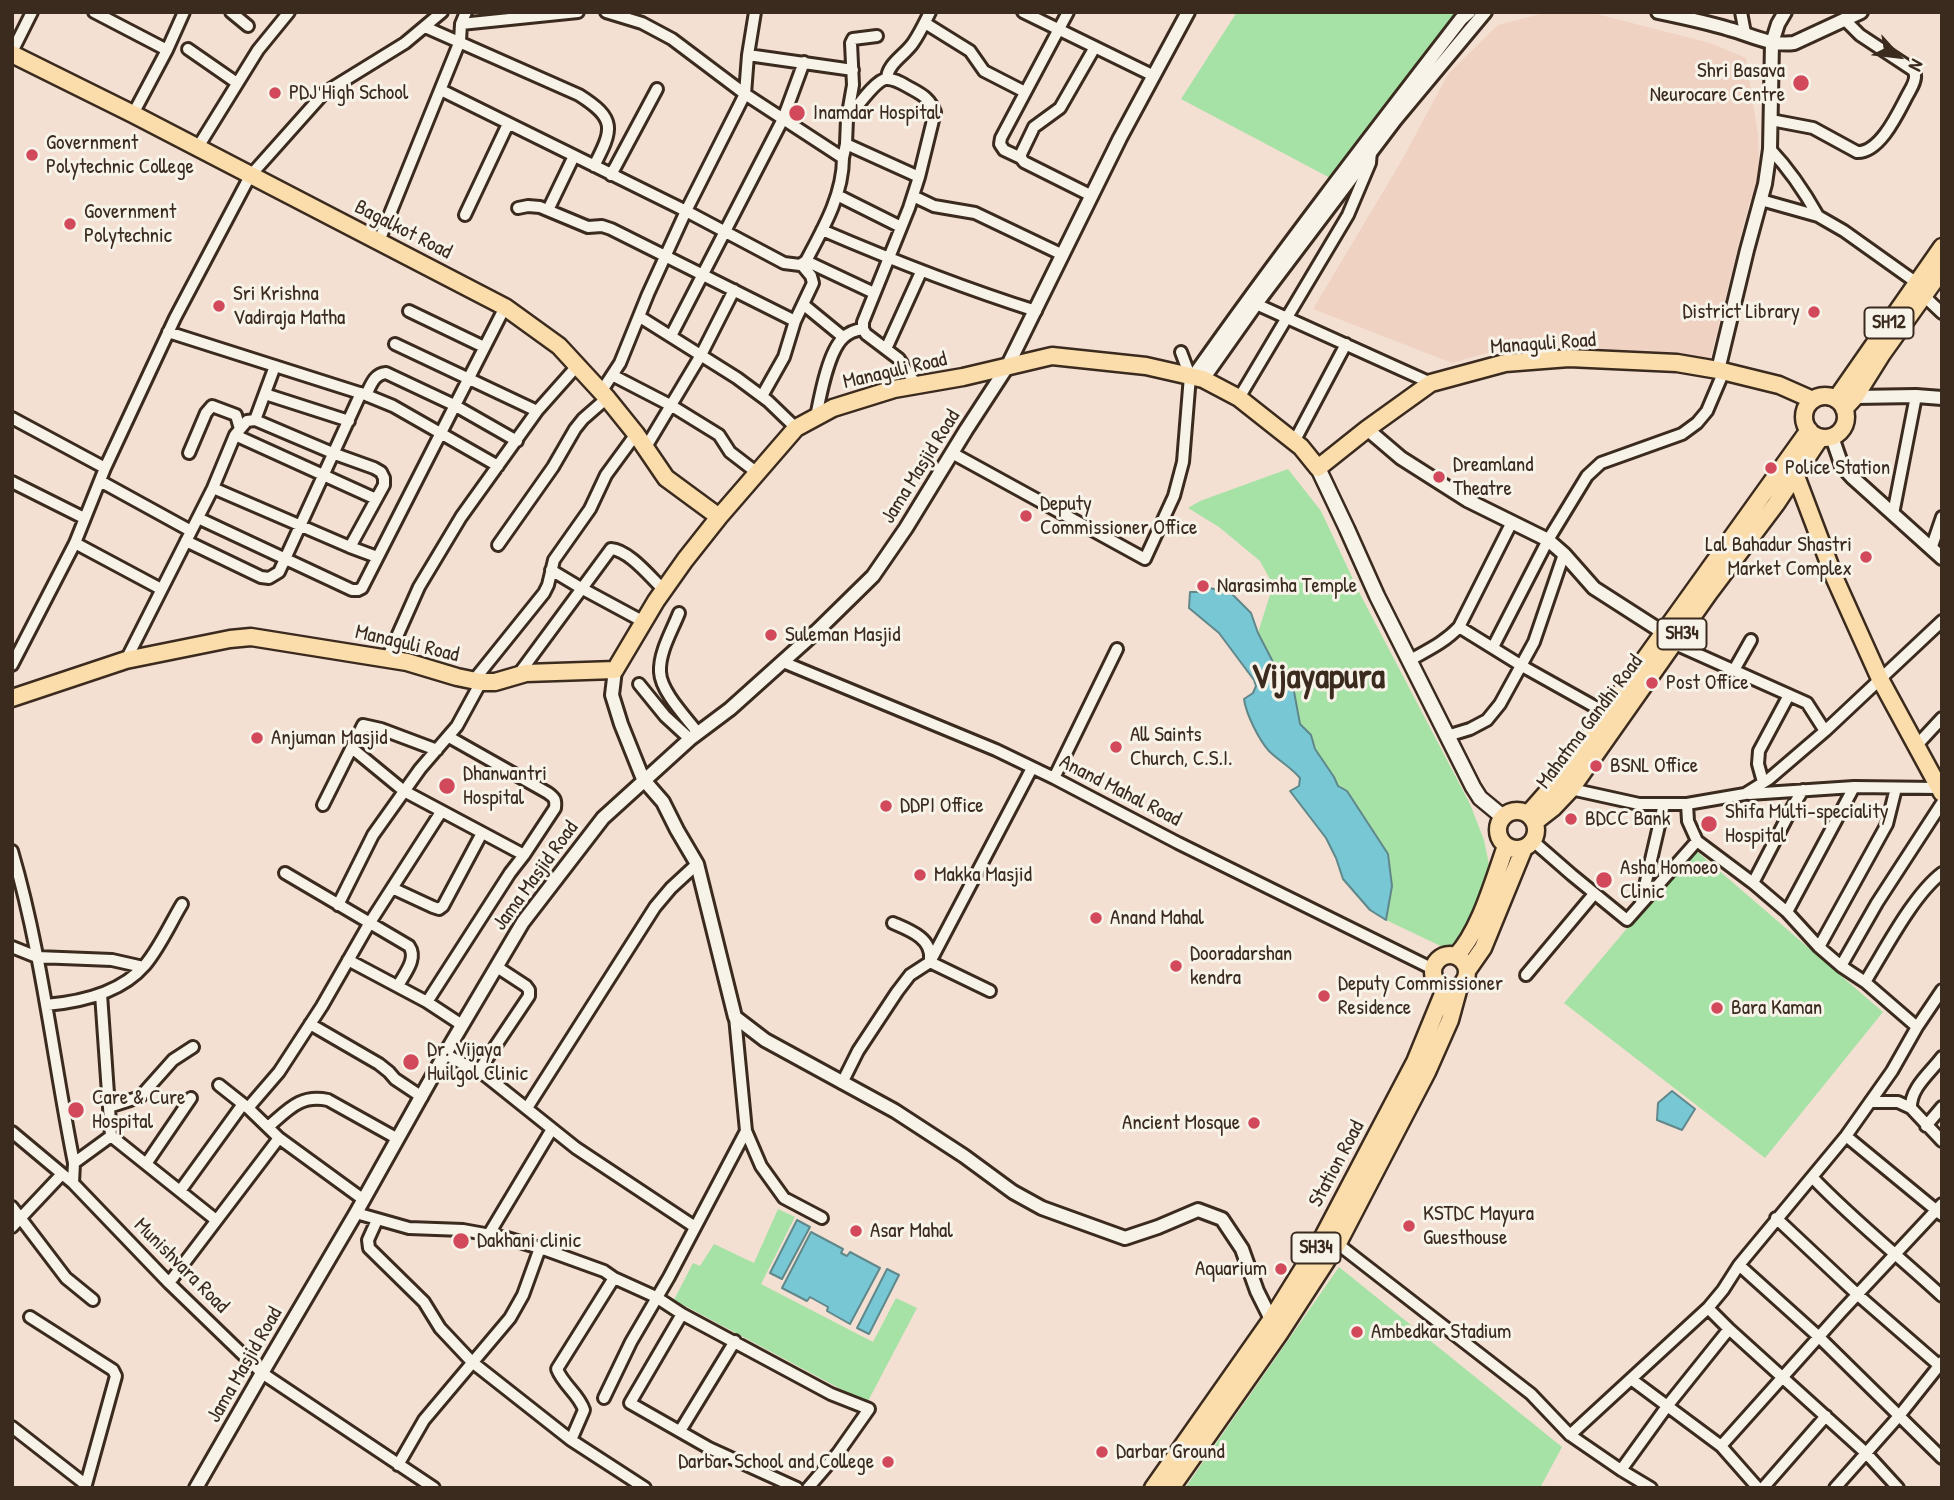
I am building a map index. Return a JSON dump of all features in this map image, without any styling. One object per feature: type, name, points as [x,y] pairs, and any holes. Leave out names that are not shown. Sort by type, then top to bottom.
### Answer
[{"type":"main road","name":"Bagalkot Road","points":[[12,53],[505,307],[550,338],[604,395],[641,441],[666,478],[719,517]]},
{"type":"main road","name":"SH12","points":[[1845,402],[1920,289],[1942,247]]},
{"type":"main road","name":"SH12","points":[[1920,289],[1942,270]]},
{"type":"main road","name":"Managuli Road","points":[[12,698],[126,660],[251,637],[387,659],[478,681],[495,682],[526,673],[615,670],[664,590],[719,517],[796,428],[833,408],[894,389],[1007,368],[1052,356],[1146,366],[1195,377],[1239,398],[1294,442],[1318,468],[1431,383],[1506,363],[1569,358],[1677,363],[1721,370],[1779,385],[1813,400]]},
{"type":"main road","points":[[1813,400],[1828,397],[1845,402]]},
{"type":"main road","name":"SH34","points":[[1813,400],[1804,414],[1805,423],[1820,435],[1837,435],[1844,426],[1845,402]]},
{"type":"main road","name":"Mahatma Gandhi Road","points":[[1532,818],[1606,713],[1709,593],[1796,476],[1820,435]]},
{"type":"main road","name":"Mahatma Gandhi Road","points":[[1532,818],[1553,808],[1571,789],[1669,638],[1820,435]]},
{"type":"main road","points":[[1318,468],[1377,596],[1447,736],[1480,798],[1503,817]]},
{"type":"main road","points":[[1796,476],[1835,579],[1880,679],[1941,795]]},
{"type":"main road","points":[[1528,844],[1512,848],[1506,846],[1499,835],[1500,822],[1503,817],[1515,811],[1532,818]]},
{"type":"main road","name":"SH34","points":[[1452,988],[1465,981],[1467,971],[1483,948],[1528,844],[1536,835],[1532,818]]},
{"type":"main road","points":[[1456,956],[1470,939],[1506,846]]},
{"type":"main road","points":[[1452,988],[1438,985],[1433,969],[1438,960],[1446,955],[1456,956],[1464,962],[1467,971]]},
{"type":"main road","name":"Station Road","points":[[1171,1488],[1331,1239],[1427,1072],[1450,1020],[1452,988]]},
{"type":"main road","name":"Station Road","points":[[1153,1488],[1275,1327]]},
{"type":"street","points":[[12,53],[32,12]]},
{"type":"street","points":[[94,12],[167,50]]},
{"type":"street","points":[[134,114],[184,12]]},
{"type":"street","points":[[230,12],[248,26]]},
{"type":"street","points":[[198,147],[258,50],[289,12]]},
{"type":"street","points":[[379,241],[460,41],[461,24],[466,12]]},
{"type":"street","points":[[461,24],[578,12]]},
{"type":"street","points":[[498,545],[575,429],[604,395],[620,363],[686,211],[746,94],[748,55],[755,12]]},
{"type":"street","points":[[1023,12],[1154,76]]},
{"type":"street","points":[[1068,12],[1000,144],[1004,150],[1024,162],[1092,195]]},
{"type":"street","name":"Jama Masjid Road","points":[[197,1488],[523,922],[603,818],[643,779],[783,662],[873,576],[906,528],[1007,368],[1092,195],[1188,12]]},
{"type":"street","points":[[1195,377],[1256,304],[1461,19],[1469,12]]},
{"type":"street","points":[[952,453],[1146,559],[1179,481],[1195,377],[1250,295],[1369,146],[1395,120],[1485,12]]},
{"type":"street","points":[[1658,12],[1705,22],[1772,43],[1794,43],[1847,16],[1861,12]]},
{"type":"street","points":[[1741,12],[1745,33]]},
{"type":"street","points":[[1493,646],[1548,540],[1594,468],[1601,463],[1682,434],[1707,411],[1721,370],[1726,333],[1765,184],[1770,149],[1772,43],[1785,12]]},
{"type":"street","points":[[12,664],[75,543],[105,468],[168,332],[250,176],[324,93],[405,43],[440,13]]},
{"type":"street","points":[[613,13],[642,23],[672,38],[746,94],[842,158]]},
{"type":"street","points":[[1770,120],[1813,128],[1862,153],[1882,138],[1902,106],[1914,83],[1915,75],[1913,70],[1860,35],[1847,16]]},
{"type":"street","points":[[887,79],[892,65],[905,53],[927,17],[970,51],[984,71],[1025,93]]},
{"type":"street","points":[[425,27],[579,95],[595,105],[604,114],[609,127],[607,141],[594,166]]},
{"type":"street","points":[[803,262],[822,230],[843,173],[842,158],[853,85],[850,50],[853,39],[877,36]]},
{"type":"street","points":[[1021,158],[1034,127],[1060,108],[1096,47]]},
{"type":"street","points":[[188,49],[237,83]]},
{"type":"street","points":[[748,55],[853,70]]},
{"type":"street","points":[[671,337],[783,119],[804,62]]},
{"type":"street","points":[[847,119],[877,84],[887,79],[925,97],[931,102],[935,112],[913,196],[863,322],[866,334],[899,359],[917,386]]},
{"type":"street","points":[[611,175],[657,89]]},
{"type":"street","points":[[441,90],[784,262],[793,265],[803,262],[874,293]]},
{"type":"street","points":[[465,215],[508,124]]},
{"type":"street","points":[[846,144],[919,177]]},
{"type":"street","points":[[1239,398],[1348,215],[1370,163],[1369,146]]},
{"type":"street","points":[[1770,149],[1787,166],[1818,216]]},
{"type":"street","points":[[548,210],[574,156]]},
{"type":"street","points":[[837,195],[901,227]]},
{"type":"street","points":[[913,196],[934,206],[975,213],[1063,255]]},
{"type":"street","points":[[1761,200],[1818,216],[1844,231],[1920,289],[1942,313]]},
{"type":"street","points":[[518,208],[528,206],[548,210],[587,228],[601,226],[611,229],[795,321]]},
{"type":"street","points":[[822,230],[921,272],[1036,311]]},
{"type":"street","points":[[762,396],[784,357],[795,321],[813,283],[803,262]]},
{"type":"street","points":[[886,349],[921,272]]},
{"type":"street","points":[[338,905],[373,835],[457,726],[478,681],[544,593],[551,569],[562,548],[590,509],[606,475],[641,441],[671,406],[734,290]]},
{"type":"street","points":[[1256,304],[1431,383]]},
{"type":"street","points":[[804,305],[843,337]]},
{"type":"street","points":[[198,517],[352,590],[358,590],[362,587],[505,307]]},
{"type":"street","points":[[409,311],[484,347]]},
{"type":"street","points":[[640,317],[737,378],[762,396],[796,428]]},
{"type":"street","points":[[816,417],[828,368],[838,345],[843,337],[853,330],[863,329]]},
{"type":"street","points":[[168,332],[364,394],[393,406],[498,466]]},
{"type":"street","points":[[394,344],[537,411]]},
{"type":"street","points":[[1294,442],[1346,344]]},
{"type":"street","points":[[1181,352],[1195,377]]},
{"type":"street","points":[[255,420],[275,366]]},
{"type":"street","points":[[387,659],[428,569],[461,517],[537,411],[577,366]]},
{"type":"street","points":[[100,481],[188,536],[261,577],[274,576],[286,559],[349,421],[379,373],[386,373],[454,405],[517,441]]},
{"type":"street","points":[[612,375],[719,435],[730,452],[756,472]]},
{"type":"street","points":[[265,394],[349,421]]},
{"type":"street","points":[[1845,402],[1916,396],[1942,398]]},
{"type":"street","points":[[1893,514],[1916,396]]},
{"type":"street","points":[[189,453],[206,413],[212,406],[236,415],[237,432]]},
{"type":"street","points":[[12,418],[105,468]]},
{"type":"street","points":[[126,660],[213,488],[237,432],[247,421],[255,420],[381,472],[384,485],[349,547]]},
{"type":"street","points":[[1367,429],[1401,458],[1467,500],[1548,540],[1594,588],[1669,638],[1807,703],[1825,731]]},
{"type":"street","points":[[237,432],[376,499]]},
{"type":"street","points":[[1820,435],[1852,477],[1942,558]]},
{"type":"street","points":[[12,482],[84,518]]},
{"type":"street","points":[[213,488],[377,557]]},
{"type":"street","points":[[1931,549],[1942,517]]},
{"type":"street","points":[[1409,660],[1438,645],[1459,627],[1512,522]]},
{"type":"street","points":[[75,543],[161,589]]},
{"type":"street","points":[[518,675],[611,549],[637,564],[664,590]]},
{"type":"street","points":[[1447,736],[1487,720],[1500,704],[1534,642],[1564,554]]},
{"type":"street","points":[[551,569],[644,622]]},
{"type":"street","points":[[679,613],[660,671],[663,683],[694,736]]},
{"type":"street","points":[[1745,794],[1825,731],[1942,621]]},
{"type":"street","points":[[1459,627],[1606,713]]},
{"type":"street","points":[[1734,670],[1751,640]]},
{"type":"street","points":[[1054,778],[1117,649]]},
{"type":"street","name":"Anand Mahal Road","points":[[783,662],[996,750],[1433,969]]},
{"type":"street","points":[[615,670],[612,695],[643,779],[663,802],[697,864],[735,1017],[746,1131],[761,1166],[785,1198],[822,1219]]},
{"type":"street","points":[[639,684],[665,716],[694,736]]},
{"type":"street","points":[[1763,782],[1758,764],[1759,751],[1789,695]]},
{"type":"street","points":[[1917,745],[1942,718]]},
{"type":"street","points":[[323,805],[363,725],[437,750]]},
{"type":"street","points":[[427,1002],[555,808],[554,797],[449,737]]},
{"type":"street","points":[[352,749],[404,792],[524,855]]},
{"type":"street","points":[[842,1083],[858,1051],[897,992],[911,975],[930,962],[1032,768]]},
{"type":"street","points":[[1571,789],[1639,804],[1687,804],[1745,794],[1854,787],[1896,788],[1941,795],[1841,966]]},
{"type":"street","points":[[1787,912],[1854,787]]},
{"type":"street","points":[[1819,947],[1887,824],[1896,788]]},
{"type":"street","points":[[1752,883],[1803,790]]},
{"type":"street","points":[[1640,906],[1664,804]]},
{"type":"street","points":[[1687,804],[1688,821],[1697,841],[1733,866],[1787,912],[1819,947],[1917,1027]]},
{"type":"street","points":[[180,1191],[246,1106],[279,1072],[441,812]]},
{"type":"street","points":[[392,888],[439,909],[482,833]]},
{"type":"street","points":[[1528,844],[1627,920],[1697,841]]},
{"type":"street","points":[[12,851],[24,892],[46,1005],[74,1163],[74,1183]]},
{"type":"street","points":[[527,1108],[654,907],[697,864]]},
{"type":"street","points":[[285,873],[409,946],[414,957],[398,986]]},
{"type":"street","points":[[1865,982],[1919,896],[1942,873]]},
{"type":"street","points":[[1526,975],[1594,894]]},
{"type":"street","points":[[46,1005],[68,1003],[101,994],[122,984],[143,967],[153,954],[182,904]]},
{"type":"street","points":[[892,923],[912,931],[929,945],[930,962]]},
{"type":"street","points":[[12,947],[37,957],[112,960],[143,967]]},
{"type":"street","points":[[348,960],[427,1002],[462,1025]]},
{"type":"street","points":[[930,962],[990,991]]},
{"type":"street","points":[[478,1072],[529,996],[526,986],[497,967]]},
{"type":"street","points":[[1570,1435],[1708,1308],[1776,1218],[1813,1178],[1846,1136],[1892,1071],[1942,990]]},
{"type":"street","points":[[101,994],[111,1136],[216,1220]]},
{"type":"street","points":[[735,1017],[765,1040],[895,1111],[1013,1192],[1042,1208],[1125,1238],[1198,1210],[1222,1219],[1242,1249],[1257,1291],[1275,1327]]},
{"type":"street","points":[[310,1024],[379,1065],[422,1097]]},
{"type":"street","points":[[109,1107],[140,1097],[173,1060],[193,1047]]},
{"type":"street","points":[[445,1054],[478,1072],[576,1148],[695,1227]]},
{"type":"street","points":[[1910,1108],[1910,1100],[1916,1088],[1942,1057]]},
{"type":"street","points":[[219,1085],[246,1106],[279,1138],[364,1200]]},
{"type":"street","points":[[146,1164],[191,1098]]},
{"type":"street","points":[[268,1127],[295,1104],[318,1098],[328,1100],[398,1139]]},
{"type":"street","points":[[1870,1102],[1898,1102],[1910,1108],[1942,1142]]},
{"type":"street","points":[[1926,1126],[1942,1107]]},
{"type":"street","points":[[489,1234],[552,1129]]},
{"type":"street","points":[[604,1398],[631,1342],[669,1278],[746,1131]]},
{"type":"street","name":"Munishvara Road","points":[[12,1132],[74,1183],[169,1283],[262,1373],[434,1488]]},
{"type":"street","points":[[74,1163],[111,1136]]},
{"type":"street","points":[[1721,1446],[1819,1337],[1940,1210],[1846,1136]]},
{"type":"street","points":[[169,1283],[279,1138]]},
{"type":"street","points":[[12,1227],[62,1174]]},
{"type":"street","points":[[1813,1178],[1838,1204],[1942,1296]]},
{"type":"street","points":[[12,1207],[66,1279],[93,1300]]},
{"type":"street","points":[[356,1213],[409,1228],[463,1230],[507,1238],[604,1271],[831,1394],[869,1409],[808,1488]]},
{"type":"street","points":[[1776,1218],[1858,1295],[1941,1365],[1835,1488]]},
{"type":"street","points":[[377,1220],[368,1240],[369,1248],[424,1302],[440,1328],[472,1362],[571,1440],[645,1488]]},
{"type":"street","points":[[1331,1239],[1531,1394],[1570,1435],[1651,1488]]},
{"type":"street","points":[[398,1465],[424,1420],[510,1318],[523,1295],[540,1248]]},
{"type":"street","points":[[1739,1265],[1819,1337],[1942,1458]]},
{"type":"street","points":[[571,1440],[584,1410],[557,1369],[614,1278]]},
{"type":"street","points":[[1708,1308],[1866,1453],[1898,1488]]},
{"type":"street","points":[[682,1314],[630,1403],[709,1448],[797,1488]]},
{"type":"street","points":[[12,1427],[85,1486],[116,1376],[113,1370],[30,1317]]},
{"type":"street","points":[[1621,1470],[1668,1405],[1729,1329]]},
{"type":"street","points":[[681,1432],[735,1341]]},
{"type":"street","points":[[1631,1379],[1721,1446],[1758,1488]]},
{"type":"street","points":[[1763,1488],[1826,1416]]},
{"type":"shaded area","points":[[1548,12],[1589,12],[1710,43],[1746,58],[1758,135],[1760,185],[1749,203],[1710,360],[1574,346],[1497,350],[1452,363],[1313,309],[1402,160],[1448,74],[1498,25]]},
{"type":"green space","points":[[1237,12],[1478,12],[1334,180],[1181,99]]},
{"type":"green space","points":[[1288,469],[1321,511],[1359,592],[1470,804],[1484,840],[1491,875],[1464,936],[1449,950],[1386,920],[1392,886],[1388,854],[1347,791],[1338,786],[1315,749],[1311,735],[1300,724],[1293,686],[1278,676],[1258,633],[1273,585],[1260,561],[1219,527],[1188,508],[1200,501]]},
{"type":"green space","points":[[1694,849],[1883,1012],[1765,1158],[1564,1003]]},
{"type":"green space","points":[[778,1209],[795,1217],[761,1284],[873,1342],[896,1298],[917,1308],[867,1403],[674,1300],[693,1263],[700,1266],[714,1244],[754,1263]]},
{"type":"green space","name":"Ambedkar Stadium","points":[[1339,1267],[1562,1447],[1540,1488],[1185,1488]]},
{"type":"water","points":[[1210,588],[1232,594],[1251,613],[1278,676],[1293,686],[1300,724],[1311,735],[1315,749],[1338,786],[1347,791],[1388,854],[1392,886],[1386,920],[1370,910],[1343,879],[1326,838],[1290,791],[1299,786],[1300,778],[1269,751],[1257,734],[1244,699],[1253,693],[1256,686],[1254,680],[1219,633],[1189,608],[1190,592]]},
{"type":"water","points":[[1672,1091],[1695,1109],[1682,1130],[1657,1120],[1658,1103]]},
{"type":"water","points":[[797,1220],[810,1227],[782,1279],[770,1273]]},
{"type":"water","points":[[811,1232],[843,1249],[841,1253],[847,1256],[850,1252],[880,1268],[850,1324],[810,1297],[807,1301],[782,1288]]},
{"type":"water","points":[[887,1269],[899,1275],[869,1334],[857,1328]]},
{"type":"place","name":"Shri Basava Neurocare Centre","points":[[1801,83]]},
{"type":"place","name":"PDJ High School","points":[[275,93]]},
{"type":"place","name":"Inamdar Hospital","points":[[797,113]]},
{"type":"place","name":"Government Polytechnic College","points":[[32,155]]},
{"type":"place","name":"Government Polytechnic","points":[[70,224]]},
{"type":"place","name":"Sri Krishna Vadiraja Matha","points":[[219,306]]},
{"type":"place","name":"District Library","points":[[1814,312]]},
{"type":"place","name":"Police Station","points":[[1771,468]]},
{"type":"place","name":"Dreamland Theatre","points":[[1439,477]]},
{"type":"place","name":"Deputy Commissioner Office","points":[[1026,516]]},
{"type":"place","name":"Lal Bahadur Shastri Market Complex","points":[[1866,557]]},
{"type":"place","name":"Narasimha Temple","points":[[1203,586]]},
{"type":"place","name":"Suleman Masjid","points":[[771,635]]},
{"type":"place","name":"Post Office","points":[[1652,683]]},
{"type":"place","name":"Anjuman Masjid","points":[[257,738]]},
{"type":"place","name":"All Saints Church, C.S.I.","points":[[1116,747]]},
{"type":"place","name":"BSNL Office","points":[[1596,766]]},
{"type":"place","name":"Dhanwantri Hospital","points":[[447,786]]},
{"type":"place","name":"DDPI Office","points":[[886,806]]},
{"type":"place","name":"BDCC Bank","points":[[1571,819]]},
{"type":"place","name":"Shifa Multi-speciality Hospital","points":[[1709,824]]},
{"type":"place","name":"Makka Masjid","points":[[920,875]]},
{"type":"place","name":"Asha Homoeo Clinic","points":[[1604,880]]},
{"type":"place","name":"Anand Mahal","points":[[1096,918]]},
{"type":"place","name":"Dooradarshan kendra","points":[[1176,966]]},
{"type":"place","name":"Deputy Commissioner Residence","points":[[1324,996]]},
{"type":"place","name":"Bara Kaman","points":[[1717,1008]]},
{"type":"place","name":"Dr. Vijaya Huilgol Clinic","points":[[411,1062]]},
{"type":"place","name":"Care & Cure Hospital","points":[[76,1110]]},
{"type":"place","name":"Ancient Mosque","points":[[1254,1123]]},
{"type":"place","name":"KSTDC Mayura Guesthouse","points":[[1409,1226]]},
{"type":"place","name":"Asar Mahal","points":[[856,1231]]},
{"type":"place","name":"Dakhani clinic","points":[[461,1241]]},
{"type":"place","name":"Aquarium","points":[[1281,1269]]},
{"type":"place","name":"Ambedkar Stadium","points":[[1357,1332]]},
{"type":"place","name":"Darbar Ground","points":[[1102,1452]]},
{"type":"place","name":"Darbar School and College","points":[[888,1462]]},
{"type":"district","name":"Vijayapura","points":[[1318,679]]}]
